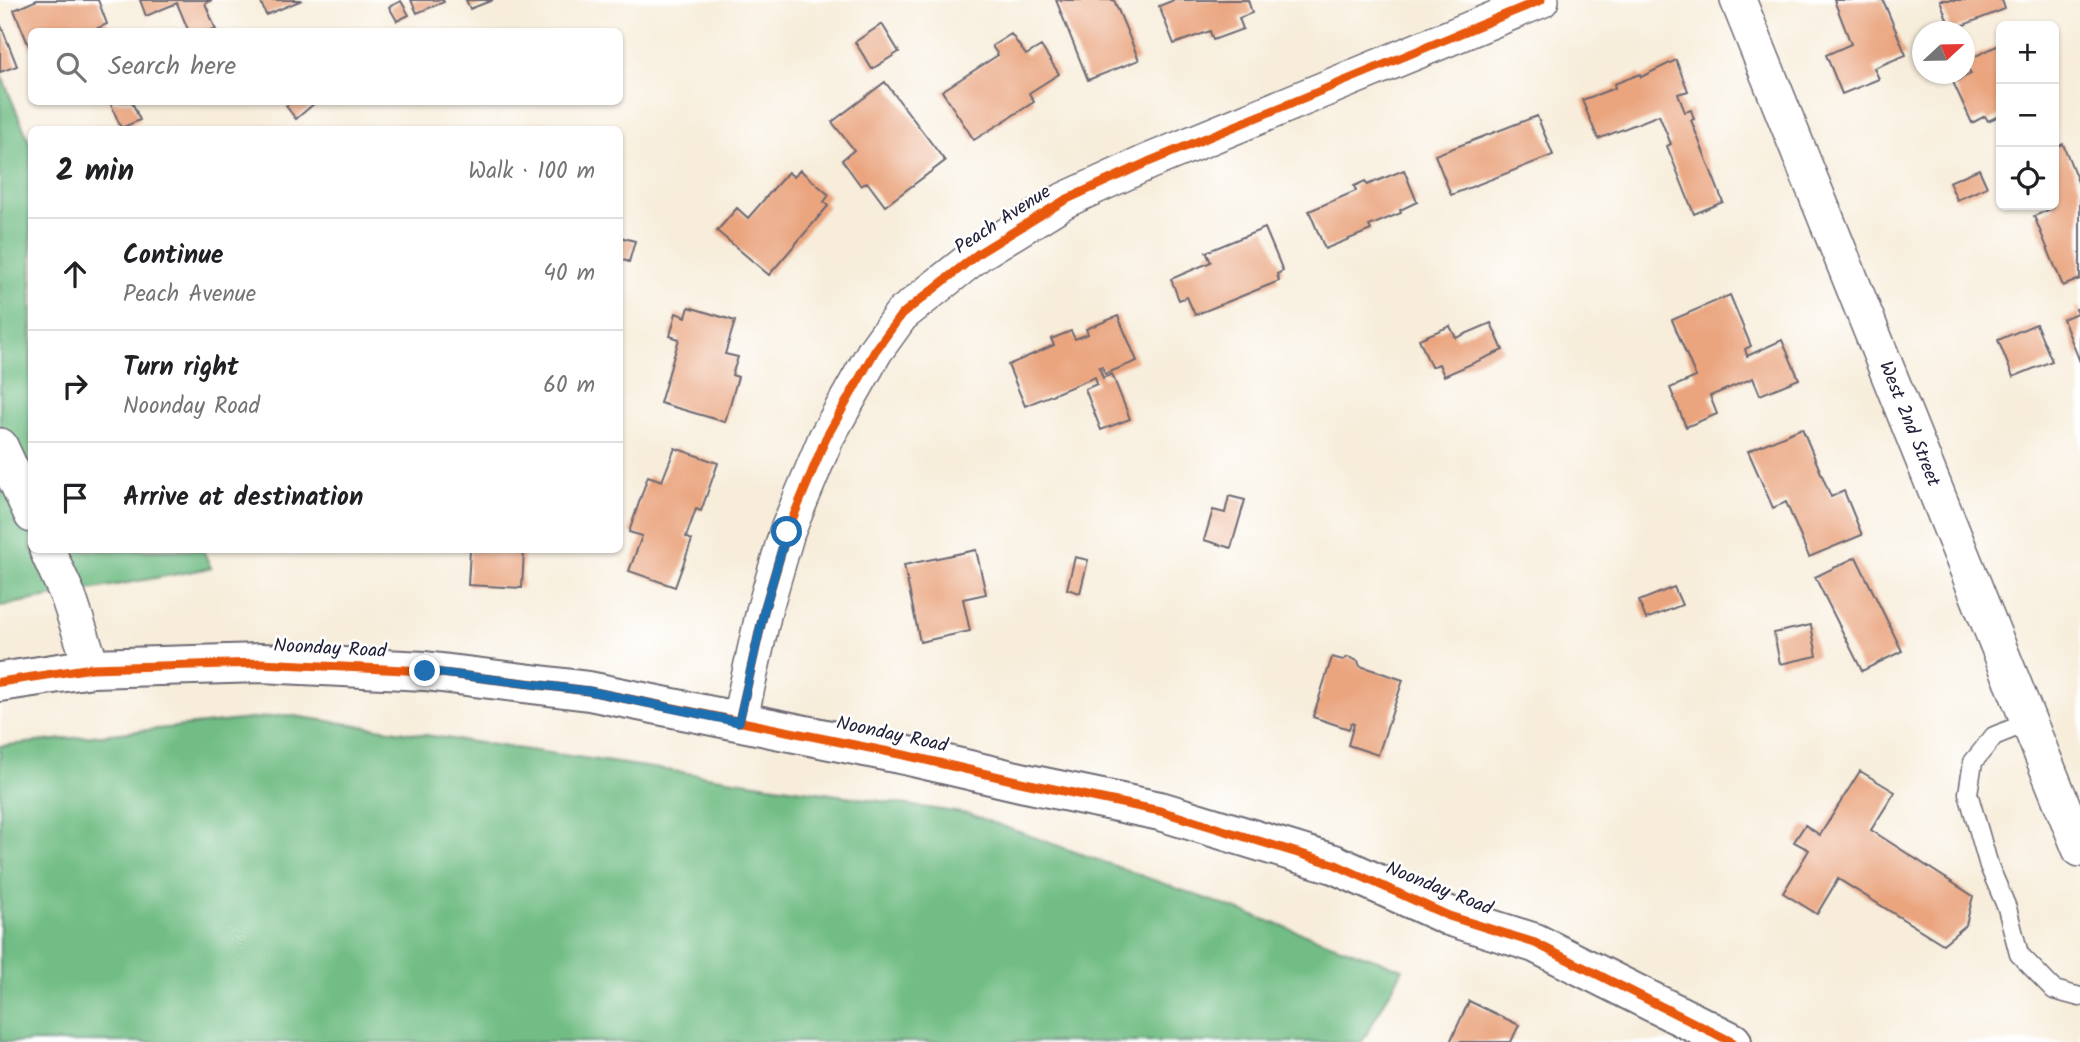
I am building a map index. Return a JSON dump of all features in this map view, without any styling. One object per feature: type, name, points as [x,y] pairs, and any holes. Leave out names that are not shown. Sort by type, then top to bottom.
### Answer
[{"type":"street","name":"Peach Avenue","points":[[739,722],[764,611],[787,532],[826,438],[875,351],[901,315],[979,253],[1065,200],[1148,162],[1541,0]]},
{"type":"street","name":"West 2nd Street","points":[[1738,0],[2029,722],[2076,826]]},
{"type":"street","points":[[0,446],[28,506]]},
{"type":"street","points":[[48,553],[68,596],[92,667]]},
{"type":"street","name":"Noonday Road","points":[[0,682],[92,667],[261,663],[425,671],[589,691],[739,722],[1160,811],[1334,864],[1449,915],[1535,943],[1732,1042]]},
{"type":"lane","points":[[2029,722],[1994,736],[1972,762],[1968,793],[1989,866],[2007,908],[2019,954],[2054,990],[2080,998]]},
{"type":"green space","points":[[0,72],[28,139],[28,553],[204,553],[211,568],[0,606]]},
{"type":"green space","points":[[287,715],[969,814],[1403,969],[1362,1042],[0,1042],[0,746]]},
{"type":"building","points":[[37,0],[98,0],[107,24],[98,28],[28,28],[28,44],[14,10]]},
{"type":"building","points":[[140,0],[212,0],[205,3],[215,28],[187,28],[177,3],[146,16]]},
{"type":"building","points":[[260,0],[302,0],[266,15]]},
{"type":"building","points":[[411,0],[443,0],[444,2],[417,13]]},
{"type":"building","points":[[466,0],[493,0],[470,9]]},
{"type":"building","points":[[1056,0],[1114,0],[1139,60],[1088,80]]},
{"type":"building","points":[[1174,0],[1248,0],[1252,13],[1239,18],[1243,29],[1213,40],[1210,31],[1174,44],[1159,6]]},
{"type":"building","points":[[1834,0],[1883,0],[1906,55],[1874,68],[1879,79],[1842,94],[1826,55],[1851,44]]},
{"type":"building","points":[[1940,0],[2002,0],[2005,9],[1974,21],[1948,21]]},
{"type":"building","points":[[401,1],[409,15],[397,21],[389,7]]},
{"type":"building","points":[[0,23],[17,66],[0,72]]},
{"type":"building","points":[[882,24],[899,52],[872,69],[855,42]]},
{"type":"building","points":[[1011,34],[1026,55],[1041,46],[1059,74],[1029,93],[1034,102],[974,140],[942,91],[998,55],[992,46]]},
{"type":"building","points":[[1996,46],[1996,117],[1988,121],[1985,116],[1972,123],[1954,84],[1975,84],[1975,56]]},
{"type":"building","points":[[1676,60],[1688,91],[1678,94],[1685,112],[1691,110],[1694,119],[1691,120],[1723,202],[1694,214],[1667,146],[1671,144],[1659,115],[1598,139],[1582,100],[1615,88],[1614,84],[1640,74],[1641,77]]},
{"type":"building","points":[[885,82],[945,161],[885,206],[867,182],[861,186],[842,160],[854,150],[832,122]]},
{"type":"building","points":[[111,105],[133,105],[140,120],[120,126]]},
{"type":"building","points":[[287,105],[312,105],[296,119]]},
{"type":"building","points":[[1537,116],[1553,155],[1451,195],[1435,155]]},
{"type":"building","points":[[2063,144],[2080,187],[2080,279],[2063,286],[2034,216],[2048,210],[2059,210],[2059,146]]},
{"type":"building","points":[[1979,169],[1987,187],[1957,200],[1949,182]]},
{"type":"building","points":[[800,170],[829,195],[824,202],[828,206],[769,275],[717,231],[737,208],[748,218],[788,172],[794,177]]},
{"type":"building","points":[[1404,170],[1417,202],[1400,210],[1401,213],[1369,226],[1371,230],[1325,249],[1309,211],[1356,191],[1354,186],[1365,181],[1367,185]]},
{"type":"building","points":[[1265,228],[1283,271],[1277,274],[1279,281],[1195,315],[1187,297],[1179,300],[1171,279],[1211,262],[1206,252]]},
{"type":"building","points":[[623,238],[635,241],[629,262],[623,260]]},
{"type":"building","points":[[1730,295],[1751,346],[1745,349],[1747,356],[1782,340],[1799,379],[1760,395],[1753,378],[1710,396],[1717,414],[1686,427],[1670,388],[1696,377],[1672,320]]},
{"type":"building","points":[[689,307],[735,321],[725,354],[738,357],[732,375],[738,377],[725,422],[660,403],[679,339],[670,336],[676,313],[686,317]]},
{"type":"building","points":[[2080,308],[2080,362],[2063,319],[2077,313],[2076,309]]},
{"type":"building","points":[[1118,316],[1137,361],[1105,374],[1102,367],[1099,367],[1103,378],[1112,374],[1130,419],[1101,430],[1085,389],[1097,384],[1095,377],[1025,406],[1008,365],[1054,345],[1051,339],[1071,331],[1075,339],[1088,334],[1086,329]]},
{"type":"building","points":[[1491,323],[1503,350],[1444,376],[1439,364],[1431,367],[1419,339],[1450,326],[1456,338]]},
{"type":"building","points":[[2036,324],[2052,361],[2013,377],[1998,340]]},
{"type":"building","points":[[1802,428],[1831,497],[1844,491],[1862,535],[1809,557],[1786,502],[1773,508],[1748,451]]},
{"type":"building","points":[[675,448],[718,463],[701,511],[696,509],[686,537],[692,540],[675,587],[629,571],[642,536],[629,532],[648,476],[662,481]]},
{"type":"building","points":[[1229,496],[1245,500],[1231,548],[1204,540],[1213,510],[1225,513]]},
{"type":"building","points":[[976,550],[986,594],[963,599],[970,631],[920,642],[904,565]]},
{"type":"building","points":[[470,553],[524,553],[522,588],[468,585]]},
{"type":"building","points":[[1075,557],[1088,560],[1080,593],[1067,589]]},
{"type":"building","points":[[1856,557],[1902,651],[1862,671],[1815,577]]},
{"type":"building","points":[[1674,587],[1682,605],[1646,619],[1639,601]]},
{"type":"building","points":[[1811,625],[1817,656],[1780,664],[1774,633]]},
{"type":"building","points":[[1332,657],[1343,660],[1348,657],[1358,661],[1360,666],[1403,680],[1378,755],[1348,745],[1354,724],[1351,723],[1349,729],[1313,717]]},
{"type":"building","points":[[1860,771],[1895,792],[1871,830],[1973,896],[1966,925],[1943,944],[1838,879],[1817,914],[1783,893],[1809,850],[1794,842],[1805,825],[1820,835]]},
{"type":"building","points":[[1469,1001],[1519,1025],[1511,1042],[1450,1042]]},
{"type":"cycle path","points":[[739,722],[764,611],[787,532],[826,438],[875,351],[901,315],[979,253],[1065,200],[1148,162],[1541,0]]},
{"type":"cycle path","points":[[0,682],[92,668],[261,663],[425,671],[589,691],[909,756],[1160,811],[1334,864],[1449,916],[1535,943],[1732,1042]]},
{"type":"route","points":[[425,671],[589,691],[739,722],[764,611],[787,532]]}]
